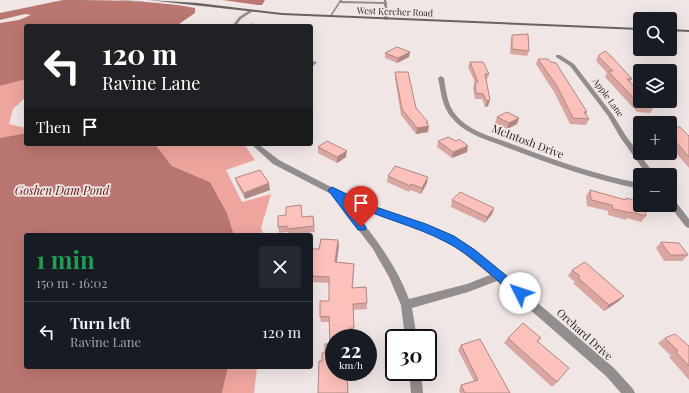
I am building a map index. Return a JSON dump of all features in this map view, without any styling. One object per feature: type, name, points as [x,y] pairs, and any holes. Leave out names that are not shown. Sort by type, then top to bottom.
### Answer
[{"type":"main road","name":"West Kercher Road","points":[[150,0],[198,4],[251,11],[330,16],[633,29]]},
{"type":"main road","points":[[677,30],[689,31]]},
{"type":"street","points":[[236,24],[240,18],[251,11]]},
{"type":"street","name":"Apple Lane","points":[[558,56],[572,65],[612,116],[623,137],[646,168]]},
{"type":"street","name":"McIntosh Drive","points":[[441,78],[447,107],[458,122],[466,127],[566,168],[602,179],[633,185]]},
{"type":"street","name":"Orchard Drive","points":[[256,146],[276,162],[366,208],[443,235],[472,253],[500,275],[610,372],[629,393]]},
{"type":"street","points":[[332,190],[371,240],[390,271],[406,305],[410,329]]},
{"type":"street","points":[[677,209],[689,225]]},
{"type":"street","points":[[406,305],[468,288],[500,275]]},
{"type":"street","points":[[415,381],[417,393]]},
{"type":"lane","points":[[330,16],[340,1],[386,2],[386,18]]},
{"type":"shaded area","points":[[24,80],[24,99],[13,109],[9,124],[24,128],[24,133],[0,138],[0,86]]},
{"type":"shaded area","points":[[157,146],[245,146],[255,160],[226,170],[242,202],[271,194],[261,228],[263,233],[233,233],[227,213],[210,182],[172,166]]},
{"type":"shaded area","points":[[228,369],[257,369],[254,393],[222,393]]},
{"type":"water","points":[[63,0],[113,0],[163,3],[195,8],[195,13],[179,24],[24,24],[24,80],[0,86],[0,23],[19,20],[31,15],[25,14],[0,20],[0,13]]},
{"type":"water","points":[[223,0],[265,0],[262,5],[257,5]]},
{"type":"water","name":"Goshen Dam Pond","points":[[24,133],[24,146],[157,146],[172,166],[210,182],[227,213],[233,233],[24,233],[24,369],[228,369],[222,393],[0,393],[0,138]]},
{"type":"building","points":[[528,34],[529,51],[512,49],[512,35]]},
{"type":"building","points":[[397,47],[410,52],[398,58],[385,53]]},
{"type":"building","points":[[605,51],[632,79],[627,79],[633,85],[633,98],[608,71],[613,71],[598,56]]},
{"type":"building","points":[[538,59],[548,59],[551,62],[556,63],[587,112],[584,112],[589,119],[573,118],[557,86]]},
{"type":"building","points":[[470,62],[483,62],[489,74],[485,74],[490,100],[487,101],[483,94],[476,93],[475,82],[478,82]]},
{"type":"building","points":[[395,72],[408,72],[416,108],[428,122],[426,123],[429,126],[417,128],[402,109]]},
{"type":"building","points":[[507,112],[519,118],[509,123],[497,117]]},
{"type":"building","points":[[677,127],[680,127],[689,136],[689,157],[677,143]]},
{"type":"building","points":[[448,137],[456,141],[459,139],[468,146],[453,152],[438,141]]},
{"type":"building","points":[[327,141],[347,151],[337,157],[318,147]]},
{"type":"building","points":[[395,166],[428,177],[422,188],[411,184],[410,186],[388,176]]},
{"type":"building","points":[[260,170],[269,183],[244,193],[235,178]]},
{"type":"building","points":[[590,190],[626,200],[626,198],[633,200],[633,212],[645,212],[646,216],[613,209],[612,205],[591,200]]},
{"type":"building","points":[[460,192],[494,208],[487,217],[452,200]]},
{"type":"building","points":[[301,205],[302,217],[313,216],[314,226],[287,229],[287,226],[278,227],[278,216],[286,215],[286,207]]},
{"type":"building","points":[[321,239],[338,240],[335,262],[354,264],[352,288],[366,287],[367,303],[353,304],[354,328],[329,329],[329,316],[320,317],[320,301],[329,301],[329,277],[313,276],[313,249],[319,249]]},
{"type":"building","points":[[661,242],[679,243],[688,255],[670,255]]},
{"type":"building","points":[[585,262],[624,296],[609,305],[578,278],[580,276],[572,270]]},
{"type":"building","points":[[523,323],[541,338],[537,341],[569,368],[557,382],[508,338]]},
{"type":"building","points":[[675,334],[689,346],[689,366],[676,352],[678,351],[665,338]]},
{"type":"building","points":[[480,339],[510,393],[465,393],[461,385],[478,380],[461,345]]},
{"type":"building","points":[[322,353],[325,353],[325,381],[347,381],[348,393],[318,393],[319,361],[322,361]]},
{"type":"route","points":[[361,227],[332,190],[366,208],[423,227],[450,239],[472,253],[520,293]]}]
